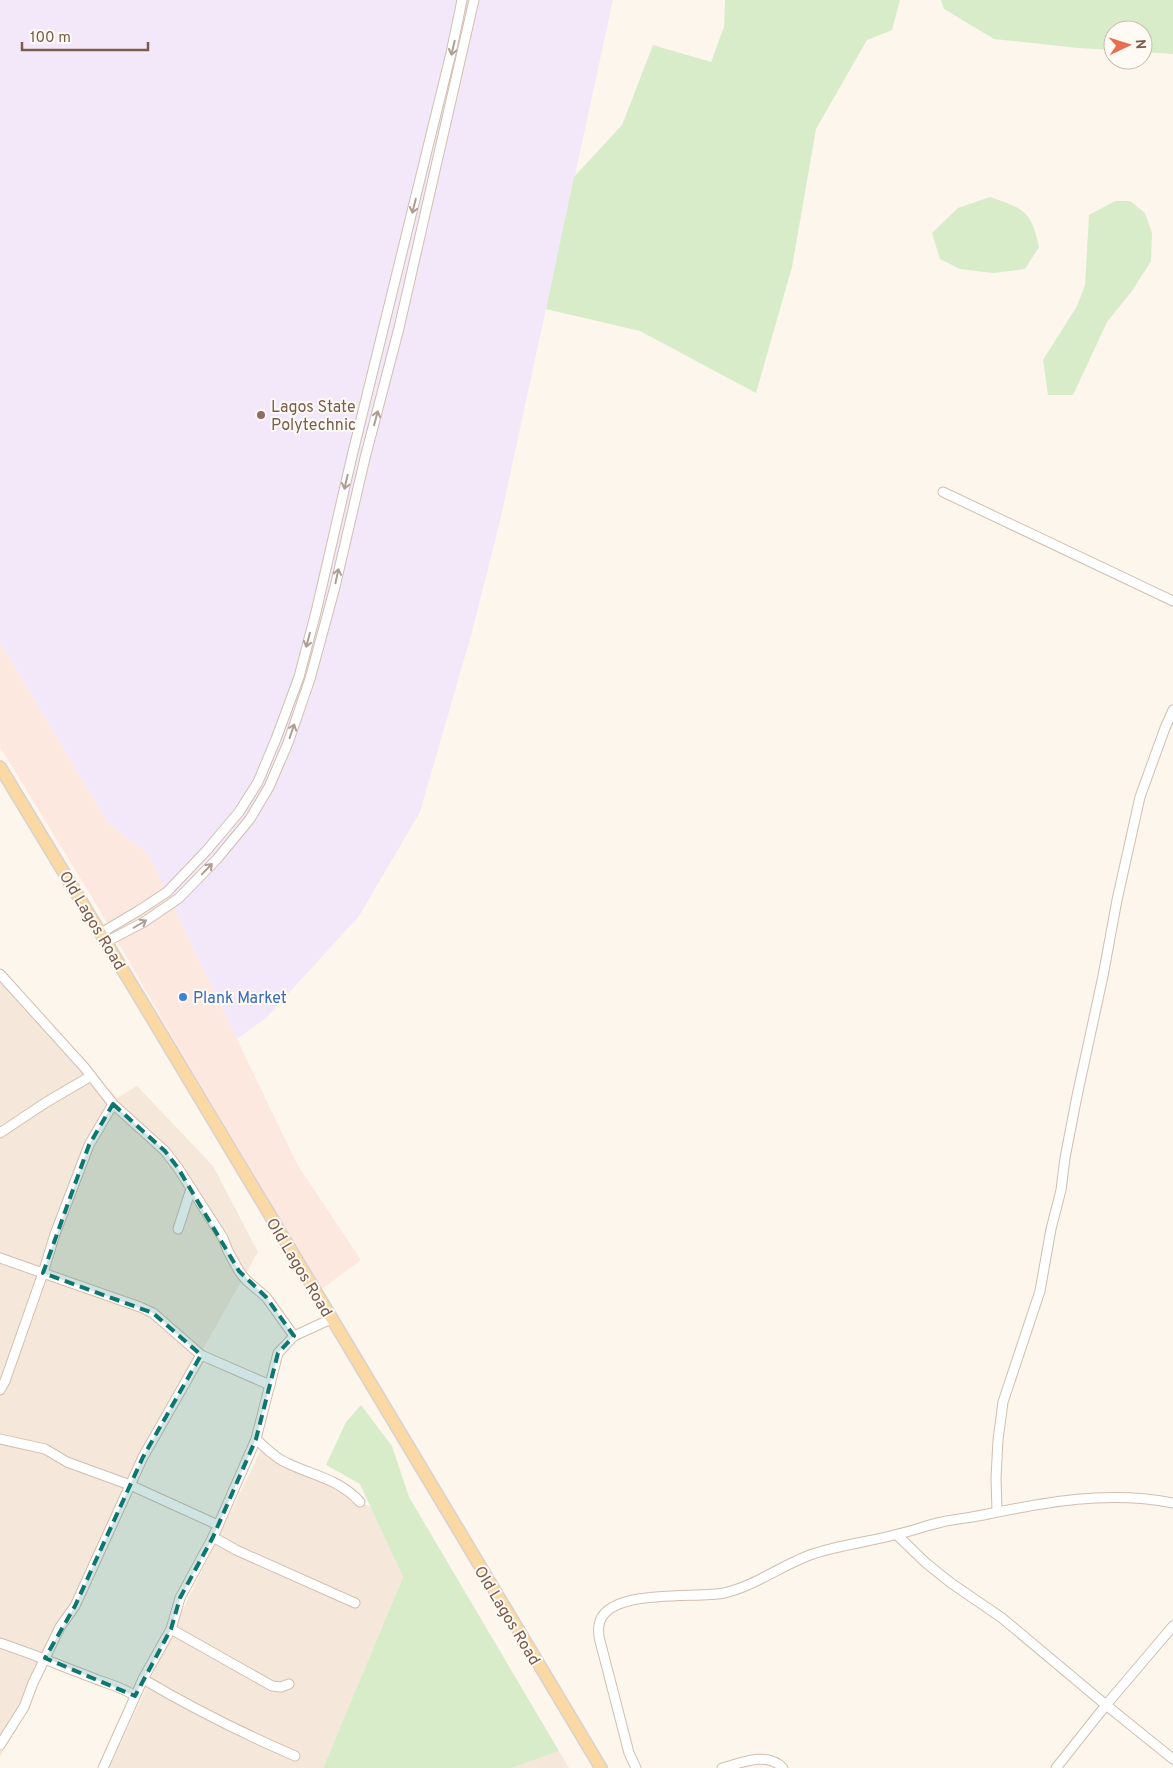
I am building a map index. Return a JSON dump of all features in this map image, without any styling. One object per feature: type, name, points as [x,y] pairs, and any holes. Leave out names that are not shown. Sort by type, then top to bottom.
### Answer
[{"type":"main road","name":"Old Lagos Road","points":[[0,767],[601,1768]]},
{"type":"street","points":[[104,938],[138,911],[167,892],[207,850],[239,812],[258,782],[300,677],[451,53],[462,0]]},
{"type":"street","points":[[104,938],[144,922],[179,898],[217,859],[250,819],[269,786],[288,743],[310,678],[335,587],[360,476],[399,328],[474,0]]},
{"type":"street","points":[[943,492],[1173,601]]},
{"type":"street","points":[[997,1512],[998,1440],[1003,1402],[1041,1283],[1051,1229],[1061,1190],[1077,1096],[1140,797],[1173,710]]},
{"type":"street","points":[[0,974],[91,1076],[113,1104],[165,1150],[224,1238],[228,1251],[239,1270],[246,1280],[266,1297],[294,1336]]},
{"type":"street","points":[[0,1132],[91,1076]]},
{"type":"street","points":[[0,1390],[43,1273],[55,1234],[89,1146],[113,1104]]},
{"type":"street","points":[[178,1229],[191,1189]]},
{"type":"street","points":[[0,1258],[153,1313],[201,1356],[270,1385]]},
{"type":"street","points":[[103,1768],[143,1679],[171,1629],[180,1598],[213,1537],[256,1439],[278,1353],[294,1336],[331,1320]]},
{"type":"street","points":[[0,1745],[24,1707],[33,1683],[60,1627],[74,1606],[143,1457],[201,1356]]},
{"type":"street","points":[[0,1439],[45,1449],[67,1462],[130,1484],[218,1525]]},
{"type":"street","points":[[256,1439],[275,1456],[287,1463],[342,1485],[360,1502]]},
{"type":"street","points":[[636,1768],[629,1752],[599,1636],[598,1626],[605,1614],[617,1605],[636,1599],[724,1593],[761,1580],[808,1556],[833,1548],[897,1535],[942,1522],[1090,1497],[1147,1498],[1173,1503]]},
{"type":"street","points":[[897,1535],[932,1568],[1002,1618],[1173,1760]]},
{"type":"street","points":[[213,1537],[236,1550],[355,1603]]},
{"type":"street","points":[[1056,1768],[1173,1626]]},
{"type":"street","points":[[171,1629],[272,1686],[281,1687],[289,1684]]},
{"type":"street","points":[[0,1643],[125,1689],[135,1696]]},
{"type":"street","points":[[143,1679],[203,1714],[295,1756]]},
{"type":"street","points":[[722,1768],[762,1759],[772,1761],[783,1768]]},
{"type":"highlighted area","points":[[113,1104],[165,1151],[178,1168],[239,1271],[266,1297],[294,1336],[278,1353],[256,1439],[213,1537],[180,1598],[171,1629],[135,1696],[45,1658],[75,1606],[143,1457],[201,1355],[153,1313],[43,1273],[89,1145]]},
{"type":"shaded area","name":"Lagos State Polytechnic","points":[[0,0],[613,0],[500,521],[472,632],[420,812],[359,916],[266,1018],[237,1039],[148,854],[108,823],[0,642]]},
{"type":"shaded area","name":"Plank Market","points":[[0,642],[108,823],[148,854],[297,1164],[361,1260],[322,1289],[96,904],[0,747]]},
{"type":"shaded area","points":[[0,976],[117,1098],[137,1086],[213,1166],[258,1252],[144,1453],[94,1555],[0,1757]]},
{"type":"shaded area","points":[[262,1448],[372,1508],[403,1577],[323,1768],[109,1768],[185,1605]]},
{"type":"shaded area","points":[[559,1751],[569,1768],[512,1768]]},
{"type":"green space","points":[[725,0],[900,0],[892,30],[867,40],[816,129],[792,267],[756,393],[640,331],[546,309],[574,177],[622,125],[653,45],[711,62],[724,27]]},
{"type":"green space","points":[[941,0],[1173,0],[1173,54],[1153,53],[1153,20],[1103,20],[1103,49],[994,39],[944,9]]},
{"type":"green space","points":[[990,197],[1018,208],[1024,212],[1033,225],[1039,247],[1025,269],[993,273],[960,269],[940,259],[932,233],[958,208]]},
{"type":"green space","points":[[1115,201],[1130,201],[1145,213],[1152,233],[1151,261],[1132,291],[1107,322],[1073,395],[1048,395],[1043,360],[1077,306],[1085,285],[1089,215]]},
{"type":"green space","points":[[361,1405],[392,1446],[409,1497],[559,1751],[512,1768],[323,1768],[403,1577],[360,1484],[326,1465],[346,1422]]},
{"type":"place","name":"Lagos State Polytechnic","points":[[261,415]]},
{"type":"place","name":"Plank Market","points":[[183,997]]}]
